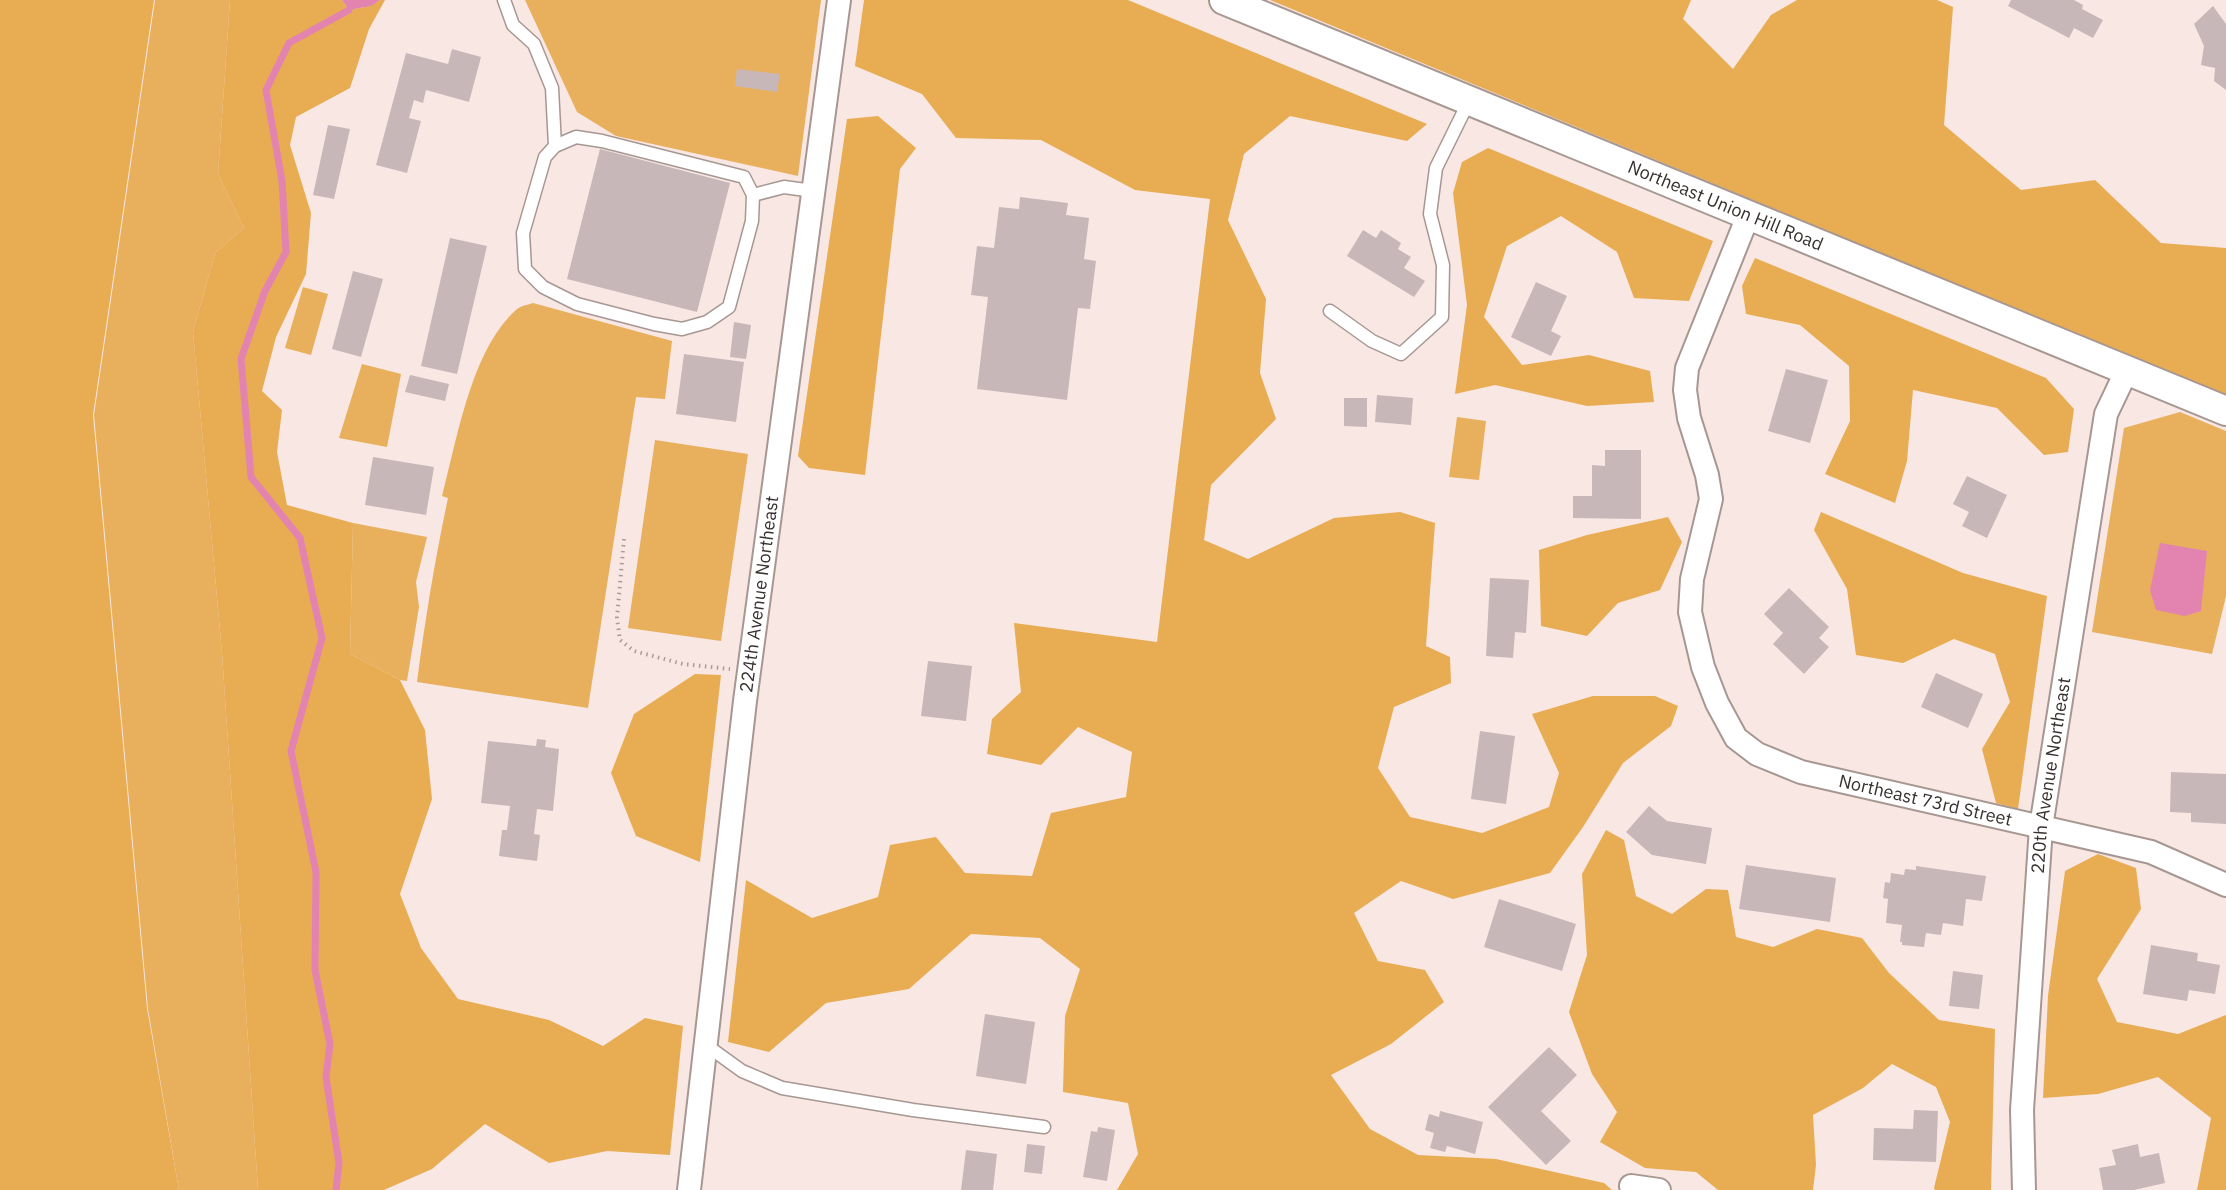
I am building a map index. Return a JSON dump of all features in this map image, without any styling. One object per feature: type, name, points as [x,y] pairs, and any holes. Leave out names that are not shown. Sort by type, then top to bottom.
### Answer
[{"type":"street","name":"224th Avenue Northeast","points":[[689,1190],[748,671],[839,0]]},
{"type":"street","name":"Northeast Union Hill Road","points":[[1224,0],[2226,411]]},
{"type":"street","name":"Northeast 73rd Street","points":[[1748,216],[1686,368],[1684,390],[1689,418],[1707,475],[1711,499],[1692,579],[1690,612],[1703,667],[1717,703],[1736,738],[1757,754],[1801,772],[2151,852],[2226,885]]},
{"type":"street","name":"220th Avenue Northeast","points":[[2024,1190],[2022,1110],[2041,827],[2106,414],[2127,370]]},
{"type":"street","points":[[1631,1186],[1659,1190]]},
{"type":"lane","points":[[504,0],[513,25],[534,44],[552,88],[555,146]]},
{"type":"lane","points":[[1330,311],[1372,341],[1401,354],[1442,317],[1443,265],[1430,214],[1436,168],[1469,101]]},
{"type":"lane","points":[[576,137],[602,141],[744,177],[753,195],[752,221],[729,307],[707,321],[682,329],[578,304],[543,287],[525,269],[523,233],[545,157],[555,146],[576,137]]},
{"type":"lane","points":[[753,195],[784,187],[813,191]]},
{"type":"lane","points":[[706,1045],[742,1071],[782,1088],[913,1110],[1044,1127]]},
{"type":"path","points":[[624,538],[617,618],[620,640],[634,651],[683,664],[748,671]]},
{"type":"shaded area","points":[[0,0],[154,0],[93,415],[147,1008],[179,1190],[0,1190]]},
{"type":"shaded area","points":[[155,0],[230,0],[218,174],[244,228],[215,253],[193,332],[222,653],[258,1190],[179,1190],[148,1009],[94,415]]},
{"type":"shaded area","points":[[230,0],[342,0],[349,10],[385,0],[369,29],[350,88],[296,117],[290,145],[311,213],[306,274],[276,337],[262,391],[282,410],[277,452],[287,505],[353,523],[350,654],[400,680],[425,730],[432,799],[400,894],[421,948],[458,999],[549,1020],[603,1046],[645,1018],[683,1026],[670,1155],[607,1151],[549,1163],[485,1124],[432,1169],[384,1190],[258,1190],[222,653],[193,332],[215,253],[244,228],[218,174]]},
{"type":"shaded area","points":[[342,0],[380,0],[371,6],[349,10]]},
{"type":"shaded area","points":[[525,0],[821,0],[798,176],[616,136],[577,112]]},
{"type":"shaded area","points":[[864,0],[1128,0],[1427,124],[1407,141],[1290,116],[1244,154],[1228,220],[1266,299],[1260,373],[1276,419],[1211,485],[1204,540],[1248,559],[1334,518],[1400,512],[1435,523],[1426,646],[1450,657],[1451,683],[1394,707],[1378,768],[1410,817],[1482,833],[1549,807],[1559,773],[1532,714],[1593,696],[1655,696],[1678,706],[1671,726],[1623,763],[1583,827],[1550,873],[1453,899],[1401,881],[1354,913],[1378,961],[1425,970],[1444,1002],[1391,1044],[1331,1075],[1370,1129],[1418,1155],[1496,1159],[1604,1183],[1612,1190],[1117,1190],[1138,1154],[1128,1103],[1063,1092],[1065,1016],[1080,969],[1040,938],[971,934],[909,989],[826,1003],[769,1052],[728,1042],[746,880],[812,918],[878,897],[890,845],[936,837],[965,873],[1032,876],[1051,813],[1126,797],[1132,752],[1078,727],[1041,765],[987,754],[992,719],[1021,692],[1014,623],[1157,642],[1210,199],[1135,190],[1041,140],[956,138],[922,94],[855,66]]},
{"type":"shaded area","points":[[1270,0],[1691,0],[1683,19],[1733,69],[1771,15],[1797,0],[1937,0],[1953,7],[1944,125],[2021,190],[2095,180],[2161,243],[2226,248],[2226,396]]},
{"type":"shaded area","points":[[878,116],[916,148],[900,169],[865,475],[809,468],[798,456],[847,119]]},
{"type":"shaded area","points":[[1488,148],[1713,241],[1689,301],[1634,298],[1617,252],[1561,216],[1507,246],[1484,317],[1522,365],[1589,355],[1650,371],[1654,402],[1587,406],[1495,385],[1455,394],[1467,305],[1453,193],[1462,162]]},
{"type":"shaded area","points":[[1755,258],[2046,378],[2074,409],[2068,452],[2044,455],[1997,408],[1913,390],[1907,461],[1895,503],[1825,474],[1850,421],[1849,366],[1800,325],[1746,314],[1742,286]]},
{"type":"shaded area","points":[[303,287],[328,294],[311,355],[285,348]]},
{"type":"shaded area","points":[[533,303],[672,341],[665,399],[636,397],[588,708],[417,682],[448,498],[442,496],[460,423],[477,372],[488,348],[501,327],[518,309]]},
{"type":"shaded area","points":[[362,364],[401,374],[387,447],[339,438]]},
{"type":"shaded area","points":[[2180,412],[2226,431],[2226,596],[2212,654],[2092,632],[2124,428]]},
{"type":"shaded area","points":[[1457,417],[1486,421],[1479,480],[1449,477]]},
{"type":"shaded area","points":[[655,440],[748,454],[721,641],[628,628]]},
{"type":"shaded area","points":[[1821,512],[1963,573],[2047,596],[2018,809],[1996,803],[1982,749],[2010,702],[1995,654],[1954,639],[1903,663],[1856,655],[1847,589],[1814,530]]},
{"type":"shaded area","points":[[1668,517],[1682,542],[1660,590],[1618,603],[1587,636],[1541,626],[1539,550],[1587,535]]},
{"type":"shaded area","points":[[353,523],[427,537],[416,582],[419,607],[407,681],[400,680],[350,654]]},
{"type":"shaded area","points":[[2160,543],[2207,551],[2201,611],[2185,616],[2156,610],[2150,590]]},
{"type":"shaded area","points":[[695,674],[721,675],[700,862],[636,836],[611,773],[634,714]]},
{"type":"shaded area","points":[[1606,830],[1624,840],[1636,896],[1672,914],[1706,889],[1728,890],[1736,937],[1773,947],[1817,929],[1862,938],[1889,973],[1939,1020],[1995,1029],[1991,1190],[1935,1190],[1950,1122],[1936,1087],[1892,1064],[1863,1088],[1813,1115],[1816,1165],[1813,1190],[1718,1190],[1696,1172],[1645,1168],[1600,1142],[1617,1112],[1592,1074],[1569,1012],[1587,955],[1582,874]]},
{"type":"shaded area","points":[[2098,854],[2136,868],[2141,909],[2097,979],[2117,1022],[2178,1034],[2226,1015],[2226,1190],[2197,1190],[2211,1118],[2158,1077],[2098,1094],[2043,1098],[2048,996],[2065,871]]},
{"type":"building","points":[[2011,0],[2074,0],[2083,5],[2082,9],[2103,20],[2093,38],[2074,28],[2069,38],[2008,6]]},
{"type":"building","points":[[2213,6],[2226,24],[2226,90],[2214,81],[2215,68],[2201,65],[2204,46],[2194,24]]},
{"type":"building","points":[[452,49],[481,57],[469,102],[426,90],[423,103],[414,100],[409,118],[421,121],[407,173],[376,165],[406,53],[448,64]]},
{"type":"building","points":[[737,69],[780,74],[777,92],[735,86]]},
{"type":"building","points":[[328,125],[350,129],[334,199],[313,195]]},
{"type":"building","points":[[600,149],[730,183],[697,312],[567,279]]},
{"type":"building","points":[[1020,197],[1068,203],[1066,215],[1089,218],[1084,259],[1096,261],[1090,309],[1078,308],[1067,400],[977,389],[988,297],[971,295],[977,246],[994,248],[999,207],[1019,209]]},
{"type":"building","points":[[1363,230],[1376,238],[1381,230],[1401,243],[1398,249],[1411,257],[1404,268],[1425,281],[1414,297],[1347,256]]},
{"type":"building","points":[[450,238],[487,246],[457,374],[421,366]]},
{"type":"building","points":[[353,271],[383,279],[361,357],[332,349]]},
{"type":"building","points":[[1536,282],[1567,296],[1551,331],[1561,336],[1551,356],[1511,337]]},
{"type":"building","points":[[734,322],[751,325],[746,359],[730,357]]},
{"type":"building","points":[[684,354],[744,362],[736,422],[676,414]]},
{"type":"building","points":[[1786,369],[1828,380],[1810,443],[1768,431]]},
{"type":"building","points":[[410,375],[449,384],[445,401],[405,392]]},
{"type":"building","points":[[1377,395],[1413,398],[1411,425],[1375,422]]},
{"type":"building","points":[[1344,398],[1367,398],[1367,427],[1344,426]]},
{"type":"building","points":[[1605,450],[1641,450],[1641,519],[1573,518],[1573,496],[1592,496],[1592,465],[1605,466]]},
{"type":"building","points":[[373,457],[434,467],[426,515],[365,505]]},
{"type":"building","points":[[1967,476],[2007,495],[1987,538],[1962,526],[1969,512],[1953,504]]},
{"type":"building","points":[[1490,578],[1529,580],[1526,633],[1515,632],[1513,658],[1486,656]]},
{"type":"building","points":[[1789,588],[1829,627],[1819,638],[1829,647],[1804,674],[1773,644],[1783,633],[1764,614]]},
{"type":"building","points":[[928,661],[972,666],[966,721],[921,716]]},
{"type":"building","points":[[1936,673],[1983,694],[1968,728],[1921,707]]},
{"type":"building","points":[[1480,731],[1515,736],[1506,804],[1471,799]]},
{"type":"building","points":[[537,739],[546,740],[545,747],[559,749],[553,811],[537,809],[534,834],[540,835],[537,861],[499,856],[502,830],[507,830],[510,806],[481,803],[488,741],[536,746]]},
{"type":"building","points":[[2171,772],[2226,774],[2226,824],[2191,822],[2191,813],[2170,812]]},
{"type":"building","points":[[1649,806],[1667,821],[1712,828],[1706,864],[1652,855],[1626,832]]},
{"type":"building","points":[[1746,865],[1836,878],[1830,922],[1739,909]]},
{"type":"building","points":[[1916,866],[1986,876],[1982,901],[1966,899],[1963,926],[1943,923],[1941,935],[1926,933],[1924,947],[1902,945],[1900,942],[1902,925],[1886,923],[1888,899],[1883,898],[1885,882],[1890,883],[1891,873],[1904,875],[1905,869],[1916,870]]},
{"type":"building","points":[[1499,899],[1576,924],[1562,971],[1484,947]]},
{"type":"building","points":[[2151,945],[2198,953],[2197,961],[2220,965],[2215,994],[2189,990],[2187,1001],[2143,994]]},
{"type":"building","points":[[1953,971],[1983,975],[1979,1009],[1949,1006]]},
{"type":"building","points":[[985,1014],[1035,1022],[1026,1084],[976,1076]]},
{"type":"building","points":[[1549,1047],[1577,1075],[1541,1111],[1571,1141],[1546,1165],[1488,1107]]},
{"type":"building","points":[[1914,1110],[1938,1111],[1936,1162],[1873,1160],[1874,1128],[1913,1129]]},
{"type":"building","points":[[1440,1111],[1483,1122],[1475,1154],[1447,1146],[1445,1152],[1430,1148],[1434,1133],[1425,1130],[1429,1114],[1439,1117]]},
{"type":"building","points":[[1098,1127],[1115,1130],[1107,1181],[1083,1177],[1091,1131],[1097,1132]]},
{"type":"building","points":[[1027,1144],[1045,1146],[1042,1174],[1024,1172]]},
{"type":"building","points":[[2138,1144],[2140,1157],[2159,1153],[2165,1183],[2134,1190],[2103,1190],[2099,1168],[2116,1165],[2112,1150]]},
{"type":"building","points":[[966,1150],[997,1154],[993,1190],[961,1190]]},
{"type":"waterway","points":[[336,1190],[339,1163],[326,1077],[330,1044],[315,970],[316,872],[291,751],[322,638],[300,538],[251,477],[241,359],[265,291],[286,252],[282,181],[266,90],[289,43],[349,10]]}]
